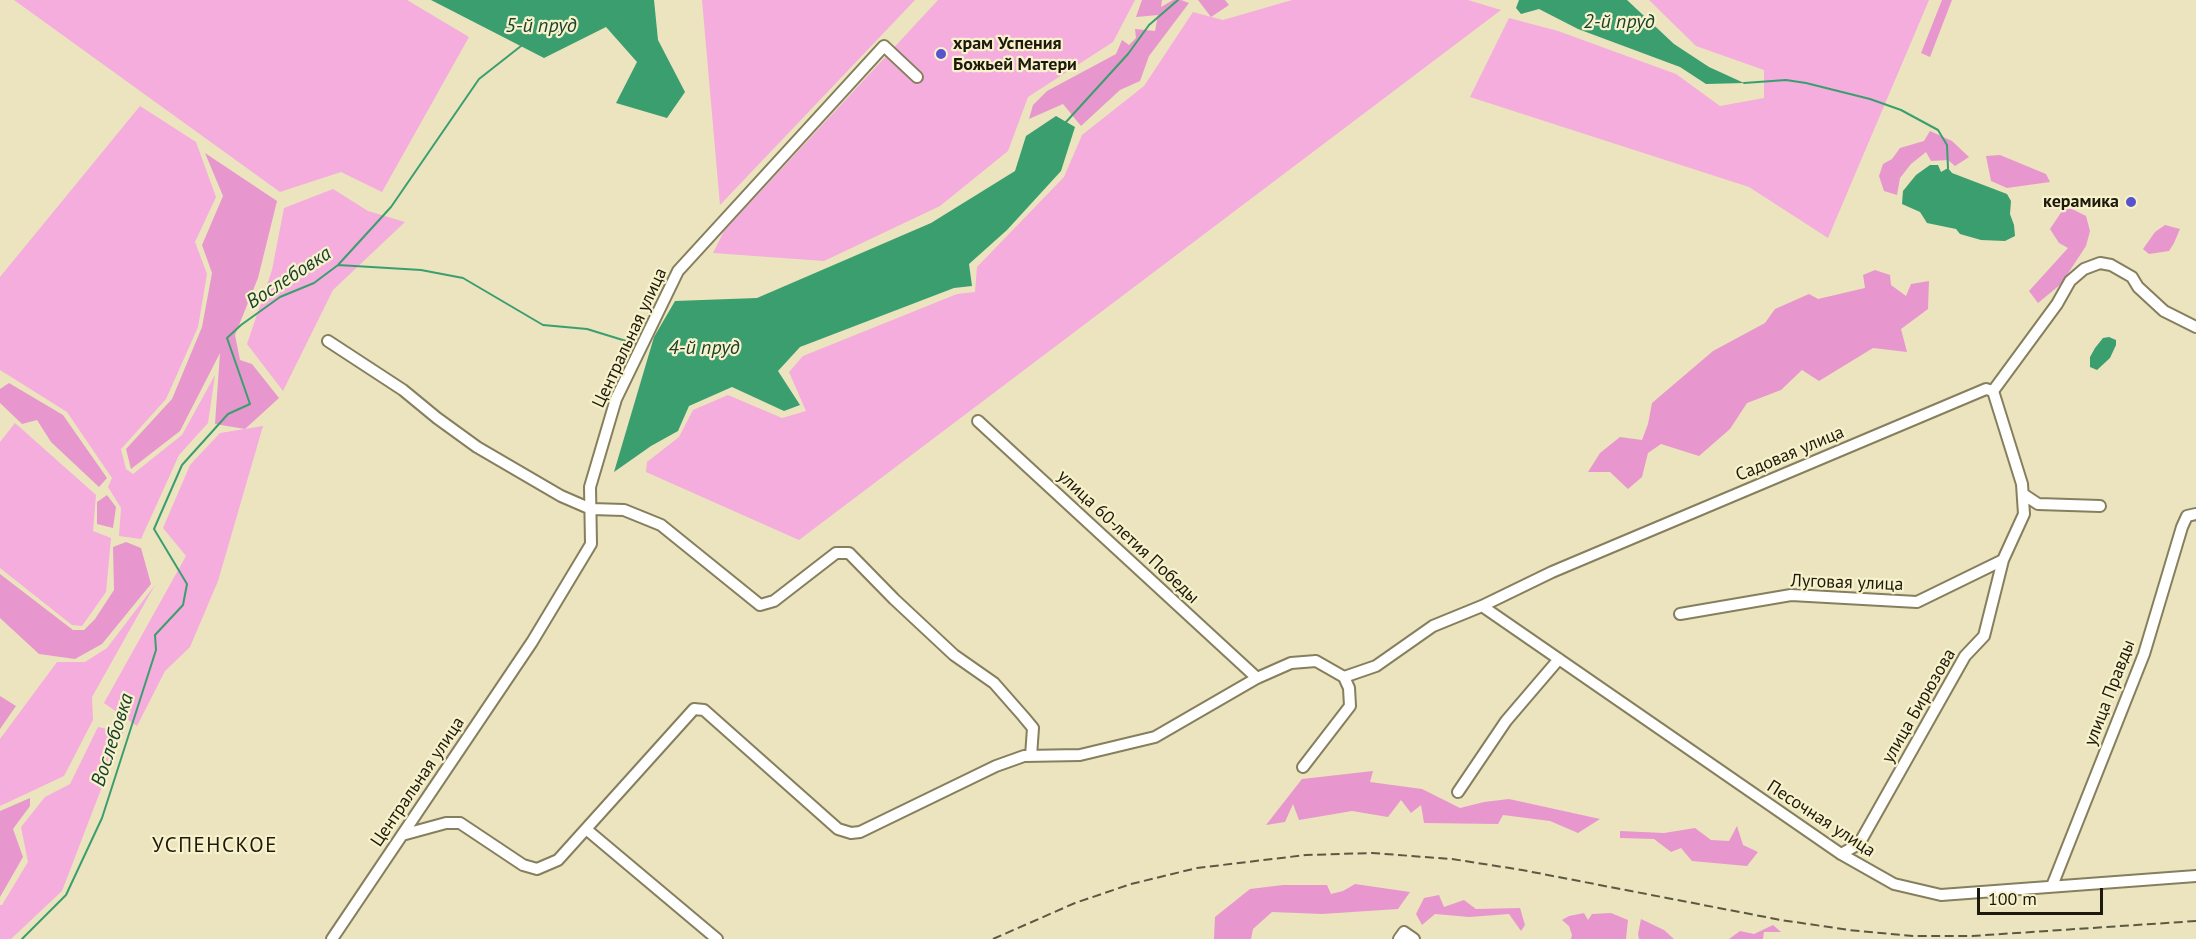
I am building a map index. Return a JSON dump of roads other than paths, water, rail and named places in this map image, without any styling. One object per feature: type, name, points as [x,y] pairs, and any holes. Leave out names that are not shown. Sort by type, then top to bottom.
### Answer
[{"type":"street","name":"Центральная улица","points":[[332,939],[531,642],[591,544],[590,487],[616,399],[678,271],[884,46],[917,77]]},
{"type":"street","points":[[1993,391],[2057,303],[2070,281],[2084,269],[2100,263],[2111,265],[2132,277],[2138,288],[2164,311],[2196,327]]},
{"type":"street","points":[[328,341],[403,390],[477,447],[561,496],[591,509],[624,510],[661,525],[760,605],[774,601],[836,553],[849,553],[894,600],[954,656],[994,683],[1034,728],[1031,756]]},
{"type":"street","name":"Садовая улица","points":[[1344,677],[1376,666],[1433,626],[1482,606],[1552,572],[1986,389],[1993,391]]},
{"type":"street","name":"улица Бирюзова","points":[[1841,854],[1859,844],[1965,657],[1984,636],[2003,560],[2024,514],[2022,484],[1993,391]]},
{"type":"street","name":"улица 60-летия Победы","points":[[978,421],[1257,678]]},
{"type":"street","points":[[2023,494],[2038,504],[2100,506]]},
{"type":"street","name":"улица Правды","points":[[2052,886],[2144,654],[2182,526],[2187,516],[2196,514]]},
{"type":"street","name":"Луговая улица","points":[[1680,614],[1791,595],[1917,602],[2003,560]]},
{"type":"street","name":"Песочная улица","points":[[1482,606],[1841,854],[1894,885],[1941,895],[2196,876]]},
{"type":"street","points":[[1458,792],[1506,720],[1559,659]]},
{"type":"street","points":[[402,836],[446,823],[460,823],[523,865],[537,869],[558,860],[694,709],[704,710],[838,829],[851,833],[860,832],[996,766],[1024,756],[1080,755],[1155,737],[1257,678],[1290,663],[1316,661],[1344,677],[1349,688],[1350,706],[1303,767]]},
{"type":"street","points":[[586,829],[717,939]]},
{"type":"street","points":[[1402,936],[1414,939]]},
{"type":"water","name":"5-й пруд","points":[[431,0],[654,0],[658,40],[685,92],[667,118],[616,103],[637,62],[606,27],[544,58]]},
{"type":"water","name":"2-й пруд","points":[[1519,0],[1627,0],[1674,44],[1709,67],[1744,83],[1706,84],[1680,67],[1578,29],[1539,9],[1521,14],[1516,8]]},
{"type":"water","name":"4-й пруд","points":[[1056,116],[1075,127],[1061,171],[1007,230],[969,264],[972,286],[954,288],[800,347],[778,371],[800,405],[784,411],[732,387],[689,406],[678,431],[651,446],[614,472],[654,337],[675,301],[757,298],[931,223],[1015,171],[1026,136]]},
{"type":"water","points":[[1930,165],[1938,165],[1941,172],[1948,168],[1952,173],[2007,194],[2011,201],[2010,214],[2015,236],[2005,241],[1981,240],[1960,234],[1956,229],[1927,223],[1920,212],[1902,204],[1903,191],[1916,175]]},
{"type":"water","points":[[2109,337],[2116,340],[2110,358],[2097,370],[2090,367],[2090,357],[2095,348],[2103,338]]},
{"type":"waterway","points":[[1066,122],[1128,54],[1149,25],[1178,0]]},
{"type":"waterway","name":"Вослебовка","points":[[22,939],[66,895],[102,818],[156,650],[155,635],[183,605],[187,584],[154,529],[182,465],[228,414],[250,404],[227,338],[280,297],[314,283],[338,265],[391,207],[479,79],[521,46]]},
{"type":"waterway","points":[[1744,83],[1786,80],[1806,83],[1870,99],[1901,110],[1938,130],[1947,145],[1948,168]]},
{"type":"waterway","points":[[338,265],[421,270],[463,278],[543,325],[587,329],[639,345]]},
{"type":"railway","points":[[993,939],[1075,903],[1131,884],[1197,868],[1306,855],[1372,853],[1452,859],[1522,870],[1781,920],[1913,936],[1972,936],[2196,921]]},
{"type":"place","name":"храм Успения Божьей Матери","points":[[941,54]]},
{"type":"place","name":"керамика","points":[[2131,202]]},
{"type":"district","name":"УСПЕНСКОЕ","points":[[215,846]]}]
